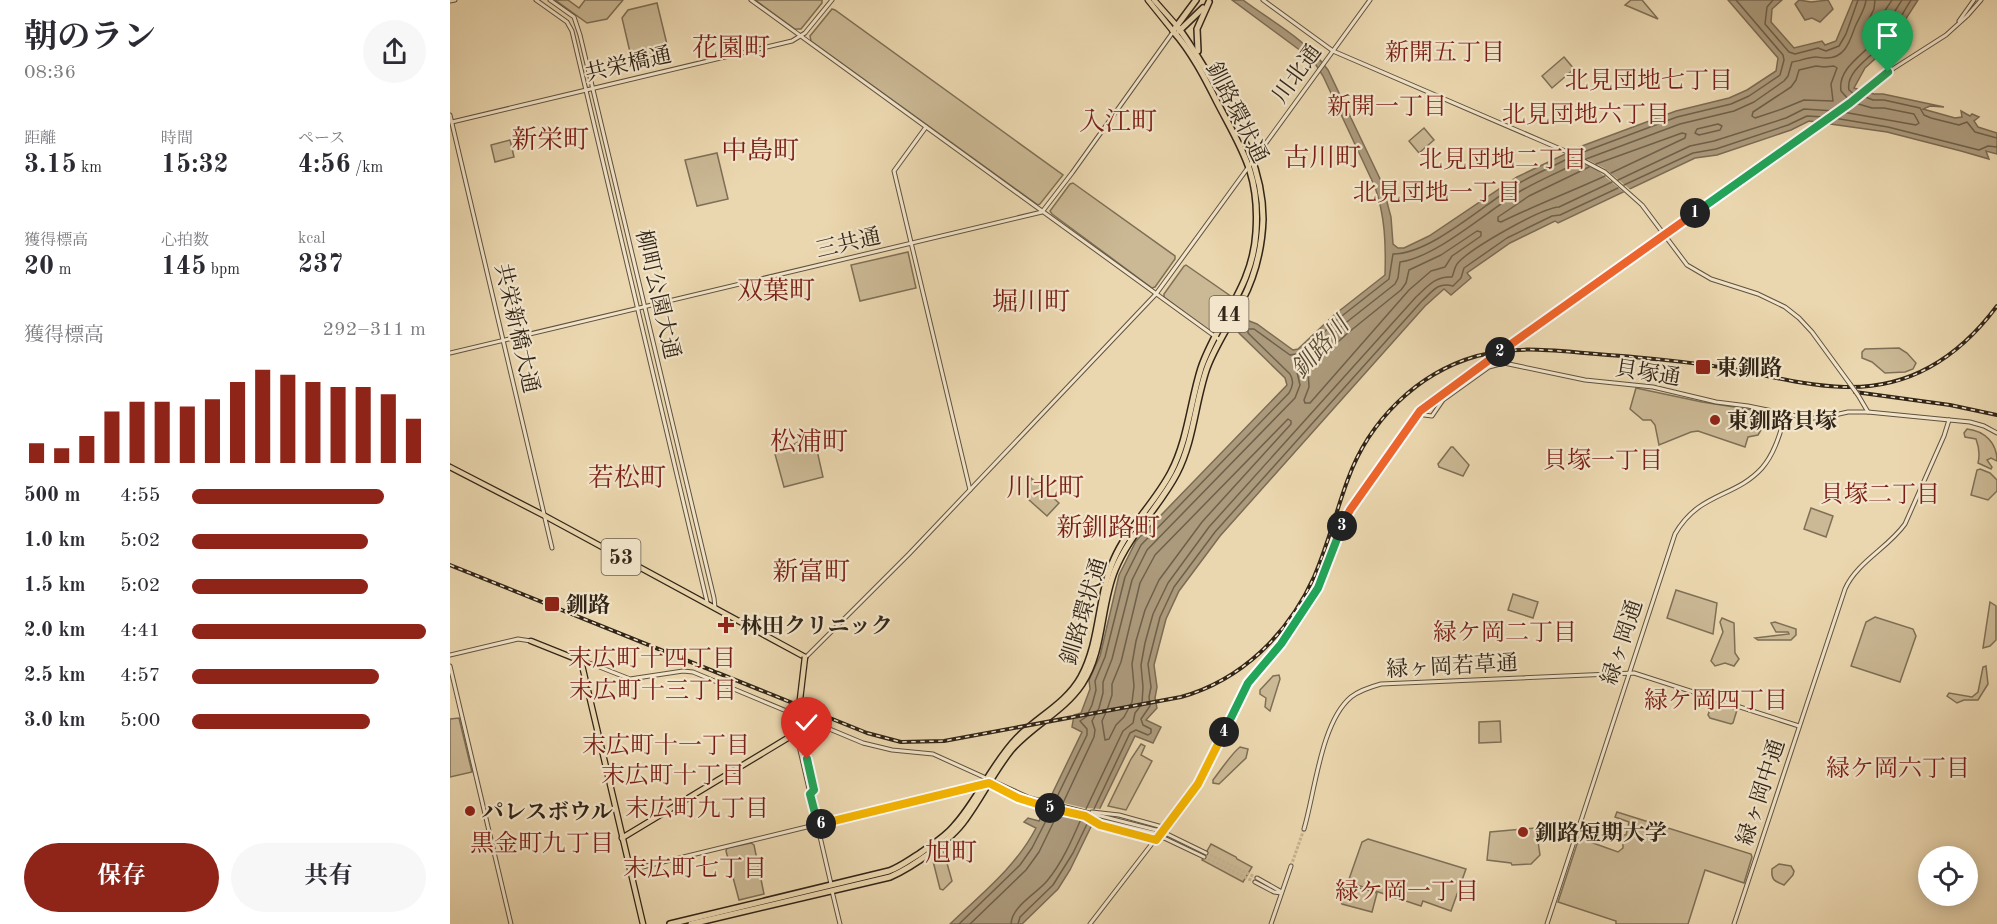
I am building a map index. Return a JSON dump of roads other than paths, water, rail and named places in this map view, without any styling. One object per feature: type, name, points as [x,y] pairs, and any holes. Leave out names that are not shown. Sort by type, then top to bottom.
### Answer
[{"type":"highway","points":[[1175,31],[1196,0]]},
{"type":"highway","name":"44","points":[[1175,31],[1209,1]]},
{"type":"highway","name":"44","points":[[1201,62],[1197,29],[1209,1]]},
{"type":"highway","name":"釧路環状通","points":[[1175,31],[1194,49],[1236,123],[1253,160],[1261,194],[1263,217],[1261,245],[1249,286],[1218,339]]},
{"type":"highway","name":"釧路環状通","points":[[691,924],[894,870],[939,840],[957,823],[1012,748],[1072,697],[1087,675],[1096,650],[1114,573],[1126,545],[1164,495],[1182,462],[1206,370],[1250,268],[1255,244],[1256,206],[1250,167],[1238,139],[1210,88],[1175,31]]},
{"type":"highway","name":"釧路環状通","points":[[670,924],[832,888]]},
{"type":"main road","points":[[1148,0],[1175,31]]},
{"type":"main road","points":[[1154,0],[1175,31]]},
{"type":"main road","name":"53","points":[[450,468],[545,516],[805,657]]},
{"type":"main road","points":[[531,641],[581,661],[643,924]]},
{"type":"main road","points":[[622,838],[796,733],[805,657]]},
{"type":"street","points":[[450,1],[455,0]]},
{"type":"street","name":"柳町公園大通","points":[[536,0],[568,24],[572,31],[707,604]]},
{"type":"street","name":"柳町公園大通","points":[[550,0],[576,19],[715,609]]},
{"type":"street","points":[[751,0],[1218,339]]},
{"type":"street","points":[[801,36],[832,0]]},
{"type":"street","points":[[1263,0],[1333,51],[1565,151],[1605,172],[1642,205],[1681,259],[1697,272],[1777,303],[1799,318],[1812,332],[1868,412]]},
{"type":"street","name":"川北通","points":[[805,657],[909,554],[1156,294],[1370,0]]},
{"type":"street","points":[[1954,28],[1974,0]]},
{"type":"street","points":[[1093,922],[1198,784],[1248,683],[1281,644],[1318,588],[1338,534],[1350,510],[1420,411],[1816,127],[1903,60],[1925,49],[1954,28],[1981,0]]},
{"type":"street","points":[[1042,212],[1175,31]]},
{"type":"street","name":"共栄橋通","points":[[451,122],[785,43],[801,36]]},
{"type":"street","name":"共栄新橋大通","points":[[450,115],[552,548]]},
{"type":"street","points":[[926,127],[894,171],[970,490]]},
{"type":"street","name":"三共通","points":[[450,353],[1042,212]]},
{"type":"street","name":"貝塚通","points":[[1420,411],[1424,415],[1432,416],[1443,400],[1489,368],[1503,363],[1585,380],[1653,387],[1716,402],[1812,418],[1848,412],[1868,412],[1978,424],[1997,433]]},
{"type":"street","name":"緑ヶ岡通","points":[[1547,924],[1670,545],[1679,526],[1691,512],[1702,503],[1742,483],[1760,470],[1774,449],[1786,414]]},
{"type":"street","name":"緑ヶ岡中通","points":[[1734,924],[1847,584],[1854,574],[1905,524],[1949,420]]},
{"type":"street","points":[[450,655],[518,639],[531,641]]},
{"type":"street","points":[[581,661],[630,679],[683,671],[693,672],[863,743],[892,750],[933,754],[1038,803],[1155,832],[1205,855]]},
{"type":"street","points":[[450,666],[511,924]]},
{"type":"street","name":"緑ヶ岡若草通","points":[[1304,829],[1317,770],[1335,716],[1349,698],[1361,691],[1386,684],[1634,673],[1799,726]]},
{"type":"street","points":[[796,733],[840,924]]},
{"type":"street","points":[[803,740],[814,790],[810,794]]},
{"type":"street","points":[[630,870],[818,825],[987,781]]},
{"type":"street","points":[[1086,814],[1166,828]]},
{"type":"street","points":[[1102,818],[1156,840]]},
{"type":"street","points":[[1271,924],[1291,866]]},
{"type":"street","points":[[1256,880],[1281,893]]},
{"type":"water","name":"釧路川","points":[[1232,0],[1243,0],[1288,32],[1310,49],[1328,70],[1382,183],[1391,217],[1393,244],[1398,248],[1404,248],[1429,236],[1517,177],[1582,146],[1676,111],[1729,98],[1747,90],[1776,71],[1778,58],[1728,0],[1782,0],[1772,9],[1771,22],[1794,48],[1822,41],[1825,45],[1836,41],[1853,0],[1918,0],[1887,48],[1865,68],[1854,88],[1944,107],[1930,106],[1923,109],[1955,118],[1962,117],[1961,111],[1970,116],[1972,114],[1979,117],[1974,121],[1978,127],[1997,133],[1997,154],[1986,151],[1989,159],[1887,132],[1809,121],[1791,130],[1717,155],[1695,158],[1558,223],[1555,221],[1510,243],[1467,273],[1471,278],[1451,295],[1444,289],[1425,306],[1220,536],[1179,591],[1166,619],[1154,665],[1157,708],[1146,720],[1161,727],[1153,743],[1135,736],[1070,870],[1058,889],[1022,924],[950,924],[1008,868],[1036,828],[1024,822],[1028,818],[1039,821],[1082,732],[1072,727],[1074,715],[1081,713],[1090,689],[1089,680],[1100,656],[1119,575],[1136,541],[1287,385],[1285,378],[1239,333],[1238,329],[1244,319],[1257,324],[1293,350],[1298,349],[1334,315],[1385,275],[1384,230],[1375,187],[1323,76],[1305,54]]},
{"type":"water","points":[[1799,0],[1811,2],[1828,0],[1833,9],[1820,22],[1812,18],[1805,20],[1795,4]]},
{"type":"tunnel","points":[[1291,866],[1304,829]]},
{"type":"tunnel","points":[[1206,853],[1257,878]]},
{"type":"tunnel","points":[[1204,857],[1255,882]]},
{"type":"railway","points":[[450,565],[867,733],[901,742],[944,741],[1181,697],[1224,679],[1243,667],[1277,636],[1303,598],[1319,565],[1357,458],[1382,419],[1415,387],[1455,364],[1490,353],[1544,350],[1700,364],[1818,385],[1869,386],[1912,376],[1949,355],[1982,324],[1997,306]]},
{"type":"railway","points":[[1855,392],[1950,405],[1997,415]]},
{"type":"place","name":"東釧路","points":[[1703,367]]},
{"type":"place","name":"東釧路貝塚","points":[[1715,420]]},
{"type":"place","name":"釧路","points":[[552,604]]},
{"type":"place","name":"林田クリニック","points":[[726,625]]},
{"type":"place","name":"パレスボウル","points":[[470,811]]},
{"type":"place","name":"釧路短期大学","points":[[1523,832]]},
{"type":"district","name":"花園町","points":[[731,47]]},
{"type":"district","name":"新開五丁目","points":[[1445,52]]},
{"type":"district","name":"北見団地七丁目","points":[[1649,80]]},
{"type":"district","name":"新開一丁目","points":[[1387,106]]},
{"type":"district","name":"北見団地六丁目","points":[[1586,114]]},
{"type":"district","name":"入江町","points":[[1118,121]]},
{"type":"district","name":"新栄町","points":[[550,139]]},
{"type":"district","name":"中島町","points":[[760,150]]},
{"type":"district","name":"古川町","points":[[1322,157]]},
{"type":"district","name":"北見団地二丁目","points":[[1503,159]]},
{"type":"district","name":"北見団地一丁目","points":[[1437,192]]},
{"type":"district","name":"双葉町","points":[[776,290]]},
{"type":"district","name":"堀川町","points":[[1031,301]]},
{"type":"district","name":"松浦町","points":[[809,441]]},
{"type":"district","name":"貝塚一丁目","points":[[1603,460]]},
{"type":"district","name":"若松町","points":[[627,477]]},
{"type":"district","name":"川北町","points":[[1045,487]]},
{"type":"district","name":"貝塚二丁目","points":[[1880,494]]},
{"type":"district","name":"新釧路町","points":[[1108,527]]},
{"type":"district","name":"新富町","points":[[811,571]]},
{"type":"district","name":"緑ケ岡二丁目","points":[[1505,632]]},
{"type":"district","name":"末広町十四丁目","points":[[652,658]]},
{"type":"district","name":"末広町十三丁目","points":[[653,690]]},
{"type":"district","name":"緑ケ岡四丁目","points":[[1716,700]]},
{"type":"district","name":"末広町十一丁目","points":[[666,745]]},
{"type":"district","name":"緑ケ岡六丁目","points":[[1898,768]]},
{"type":"district","name":"末広町十丁目","points":[[673,775]]},
{"type":"district","name":"末広町九丁目","points":[[697,808]]},
{"type":"district","name":"黒金町九丁目","points":[[542,843]]},
{"type":"district","name":"旭町","points":[[951,852]]},
{"type":"district","name":"末広町七丁目","points":[[695,868]]},
{"type":"district","name":"緑ケ岡一丁目","points":[[1407,891]]}]
